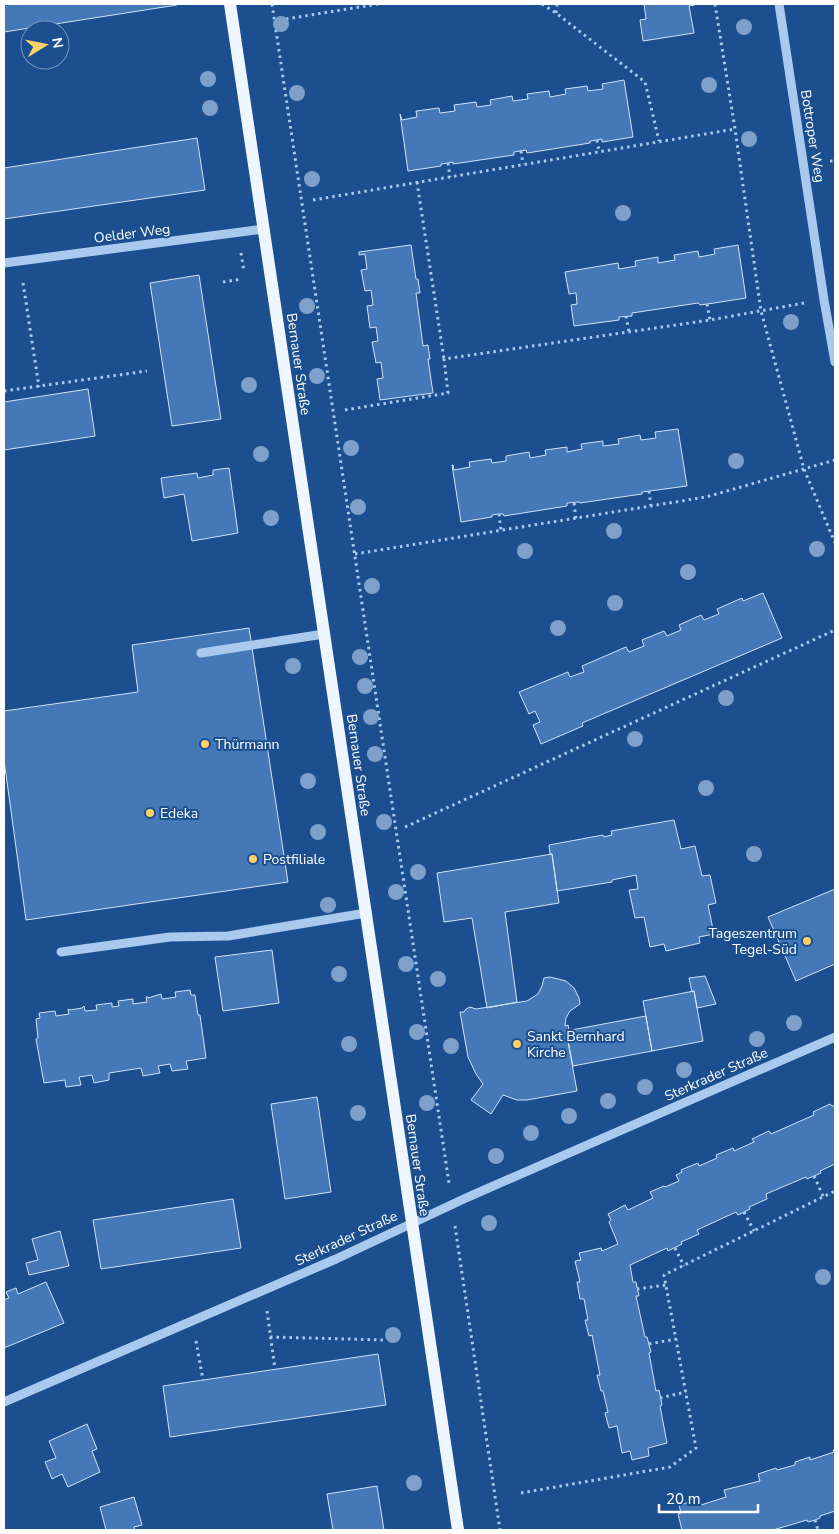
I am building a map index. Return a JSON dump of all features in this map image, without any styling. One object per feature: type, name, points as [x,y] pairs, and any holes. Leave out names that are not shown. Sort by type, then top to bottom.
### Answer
[{"type":"main road","name":"Bernauer Straße","points":[[230,4],[458,1530]]},
{"type":"street","name":"Bottroper Weg","points":[[779,4],[835,362]]},
{"type":"street","name":"Oelder Weg","points":[[4,263],[264,229]]},
{"type":"street","points":[[201,653],[324,634]]},
{"type":"street","points":[[60,952],[170,937],[228,936],[366,913]]},
{"type":"street","name":"Sterkrader Straße","points":[[4,1402],[336,1259],[468,1197],[835,1037]]},
{"type":"path","points":[[272,4],[441,1128]]},
{"type":"path","points":[[286,19],[378,4]]},
{"type":"path","points":[[542,4],[645,82],[659,141]]},
{"type":"path","points":[[556,13],[557,4]]},
{"type":"path","points":[[715,4],[761,312],[804,469],[835,543]]},
{"type":"path","points":[[313,200],[735,129]]},
{"type":"path","points":[[597,140],[599,152]]},
{"type":"path","points":[[521,151],[523,164]]},
{"type":"path","points":[[830,161],[835,160]]},
{"type":"path","points":[[448,162],[450,177]]},
{"type":"path","points":[[345,410],[448,393],[417,182]]},
{"type":"path","points":[[223,282],[242,279]]},
{"type":"path","points":[[22,280],[39,387]]},
{"type":"path","points":[[444,360],[761,312],[824,300]]},
{"type":"path","points":[[707,304],[710,320]]},
{"type":"path","points":[[626,316],[629,332]]},
{"type":"path","points":[[4,392],[147,371]]},
{"type":"path","points":[[355,554],[501,532],[706,497],[835,460]]},
{"type":"path","points":[[649,491],[652,506]]},
{"type":"path","points":[[574,503],[576,519]]},
{"type":"path","points":[[498,514],[501,532]]},
{"type":"path","points":[[405,828],[835,630]]},
{"type":"path","points":[[814,1176],[823,1196]]},
{"type":"path","points":[[521,1493],[670,1467],[696,1448],[664,1275],[835,1191]]},
{"type":"path","points":[[744,1212],[754,1231]]},
{"type":"path","points":[[675,1248],[684,1266]]},
{"type":"path","points":[[463,1276],[500,1530]]},
{"type":"path","points":[[637,1289],[666,1284]]},
{"type":"path","points":[[266,1308],[274,1370]]},
{"type":"path","points":[[270,1337],[384,1340]]},
{"type":"path","points":[[649,1344],[676,1339]]},
{"type":"path","points":[[198,1350],[203,1380]]},
{"type":"path","points":[[660,1398],[686,1392]]},
{"type":"path","points":[[815,1520],[818,1530]]},
{"type":"building","points":[[4,4],[177,4],[70,22],[70,20],[20,20],[20,30],[4,32]]},
{"type":"building","points":[[644,4],[694,4],[689,6],[694,33],[643,41],[640,20],[646,19]]},
{"type":"building","points":[[624,80],[633,137],[602,142],[602,139],[590,141],[590,143],[527,153],[526,150],[514,152],[514,155],[453,164],[453,162],[441,164],[441,166],[408,171],[400,114],[402,120],[417,117],[416,111],[439,108],[440,113],[455,111],[454,105],[476,102],[477,107],[491,105],[490,100],[512,96],[513,101],[528,99],[527,94],[549,91],[550,97],[566,94],[565,89],[587,86],[588,91],[603,89],[602,84]]},
{"type":"building","points":[[197,138],[205,190],[4,219],[4,168]]},
{"type":"building","points":[[411,245],[420,293],[416,293],[423,346],[428,345],[433,393],[380,400],[377,379],[383,378],[381,362],[376,363],[372,342],[378,341],[376,327],[370,328],[367,306],[373,305],[371,290],[365,291],[361,270],[367,269],[365,254],[359,255],[359,252]]},
{"type":"building","points":[[738,245],[746,298],[632,313],[632,316],[619,317],[619,320],[574,326],[571,305],[577,304],[576,293],[569,294],[565,272],[618,263],[619,269],[636,266],[635,261],[658,257],[658,263],[675,260],[674,255],[698,251],[699,257],[715,254],[714,249]]},
{"type":"building","points":[[199,275],[221,419],[172,426],[150,283]]},
{"type":"building","points":[[88,389],[95,436],[4,450],[4,402]]},
{"type":"building","points":[[678,429],[687,486],[580,503],[567,503],[567,506],[504,516],[503,514],[492,515],[492,517],[461,522],[452,465],[454,470],[470,467],[469,462],[491,459],[492,463],[506,461],[506,456],[529,452],[530,458],[546,455],[545,450],[567,447],[567,452],[582,449],[581,444],[603,441],[603,446],[619,444],[618,439],[640,435],[641,440],[656,438],[655,432]]},
{"type":"building","points":[[229,468],[238,533],[192,541],[184,494],[164,498],[161,478],[197,473],[198,478],[213,475],[213,470]]},
{"type":"building","points":[[763,593],[782,638],[582,723],[583,726],[541,744],[533,725],[540,722],[535,711],[529,714],[519,692],[568,672],[570,677],[584,672],[582,666],[626,647],[629,652],[644,646],[642,640],[664,631],[667,636],[681,630],[679,625],[701,615],[704,620],[719,614],[717,609],[742,598],[743,601]]},
{"type":"building","points":[[249,628],[288,882],[26,920],[4,760],[4,711],[138,692],[132,645]]},
{"type":"building","points":[[674,820],[681,849],[695,846],[702,876],[710,875],[716,903],[708,905],[714,934],[699,937],[700,943],[666,951],[664,944],[650,947],[644,917],[635,918],[629,890],[638,889],[636,875],[612,880],[612,882],[557,891],[549,845],[603,835],[604,837],[612,835],[611,831]]},
{"type":"building","points":[[552,854],[559,903],[505,912],[517,1002],[487,1008],[472,918],[444,922],[437,873]]},
{"type":"building","name":"Tageszentrum Tegel-Süd","points":[[835,889],[835,964],[796,981],[768,917]]},
{"type":"building","points":[[272,950],[279,1003],[223,1011],[215,957]]},
{"type":"building","points":[[705,976],[716,1004],[697,1008],[689,978]]},
{"type":"building","name":"Sankt Bernhard Kirche","points":[[550,977],[566,981],[574,988],[579,998],[580,1004],[570,1011],[566,1018],[565,1026],[568,1025],[569,1030],[566,1031],[577,1091],[527,1100],[517,1100],[503,1095],[491,1114],[471,1100],[483,1084],[468,1057],[460,1012],[464,1012],[470,1007],[476,1009],[527,1001],[538,994],[544,978]]},
{"type":"building","points":[[190,990],[191,995],[195,995],[198,1015],[200,1015],[206,1058],[186,1061],[188,1069],[172,1071],[170,1064],[158,1066],[160,1073],[143,1076],[141,1068],[109,1073],[109,1080],[94,1083],[92,1075],[79,1077],[81,1085],[66,1087],[65,1080],[44,1083],[36,1039],[38,1038],[36,1019],[40,1018],[39,1013],[55,1011],[56,1016],[69,1014],[68,1009],[82,1008],[84,1006],[85,1011],[97,1010],[96,1005],[112,1003],[112,1007],[119,1006],[118,1001],[133,999],[133,1004],[147,1002],[146,997],[161,994],[162,999],[176,997],[175,992]]},
{"type":"building","points":[[694,991],[703,1041],[652,1051],[643,1001]]},
{"type":"building","points":[[646,1016],[652,1051],[573,1066],[566,1031]]},
{"type":"building","points":[[317,1097],[331,1192],[285,1199],[271,1104]]},
{"type":"building","points":[[830,1104],[835,1106],[835,1164],[820,1171],[821,1173],[807,1179],[806,1177],[766,1194],[767,1199],[749,1207],[750,1209],[738,1215],[736,1212],[697,1230],[699,1234],[681,1242],[682,1244],[668,1251],[667,1248],[630,1265],[633,1282],[636,1282],[639,1296],[636,1296],[645,1337],[647,1337],[651,1352],[649,1353],[656,1391],[659,1390],[667,1443],[648,1448],[649,1456],[632,1460],[630,1451],[622,1453],[617,1426],[609,1428],[605,1413],[608,1412],[597,1375],[600,1375],[592,1335],[589,1336],[585,1320],[588,1320],[584,1299],[580,1299],[577,1282],[580,1282],[575,1261],[581,1260],[579,1253],[601,1248],[602,1251],[618,1244],[609,1222],[611,1220],[608,1214],[625,1205],[628,1210],[653,1198],[650,1192],[679,1181],[676,1175],[682,1172],[681,1170],[698,1163],[699,1166],[717,1158],[716,1155],[733,1148],[734,1151],[754,1142],[752,1139],[769,1131],[771,1134],[814,1115],[813,1112]]},
{"type":"building","points":[[233,1199],[241,1248],[101,1269],[93,1220]]},
{"type":"building","points":[[60,1231],[69,1266],[29,1275],[26,1263],[38,1260],[32,1239]]},
{"type":"building","points":[[46,1282],[64,1323],[4,1348],[4,1300],[9,1298],[6,1292],[16,1288],[18,1294]]},
{"type":"building","points":[[378,1354],[386,1405],[170,1437],[163,1386]]},
{"type":"building","points":[[87,1424],[97,1449],[92,1451],[100,1472],[68,1487],[62,1474],[52,1479],[45,1462],[56,1458],[49,1441]]},
{"type":"building","points":[[835,1449],[835,1511],[820,1516],[820,1518],[815,1520],[808,1522],[807,1520],[773,1530],[682,1530],[678,1514],[681,1513],[679,1505],[700,1499],[701,1505],[726,1497],[724,1490],[760,1481],[758,1474],[776,1468],[777,1470],[795,1465],[795,1462],[810,1457],[810,1460],[834,1452],[833,1450]]},
{"type":"building","points":[[377,1486],[384,1530],[333,1530],[327,1494]]},
{"type":"building","points":[[134,1497],[142,1525],[134,1527],[135,1530],[106,1530],[100,1507]]},
{"type":"place","name":"Thürmann","points":[[205,744]]},
{"type":"place","name":"Edeka","points":[[150,813]]},
{"type":"place","name":"Postfiliale","points":[[253,859]]},
{"type":"place","name":"Tageszentrum Tegel-Süd","points":[[807,941]]},
{"type":"place","name":"Sankt Bernhard Kirche","points":[[517,1044]]}]
